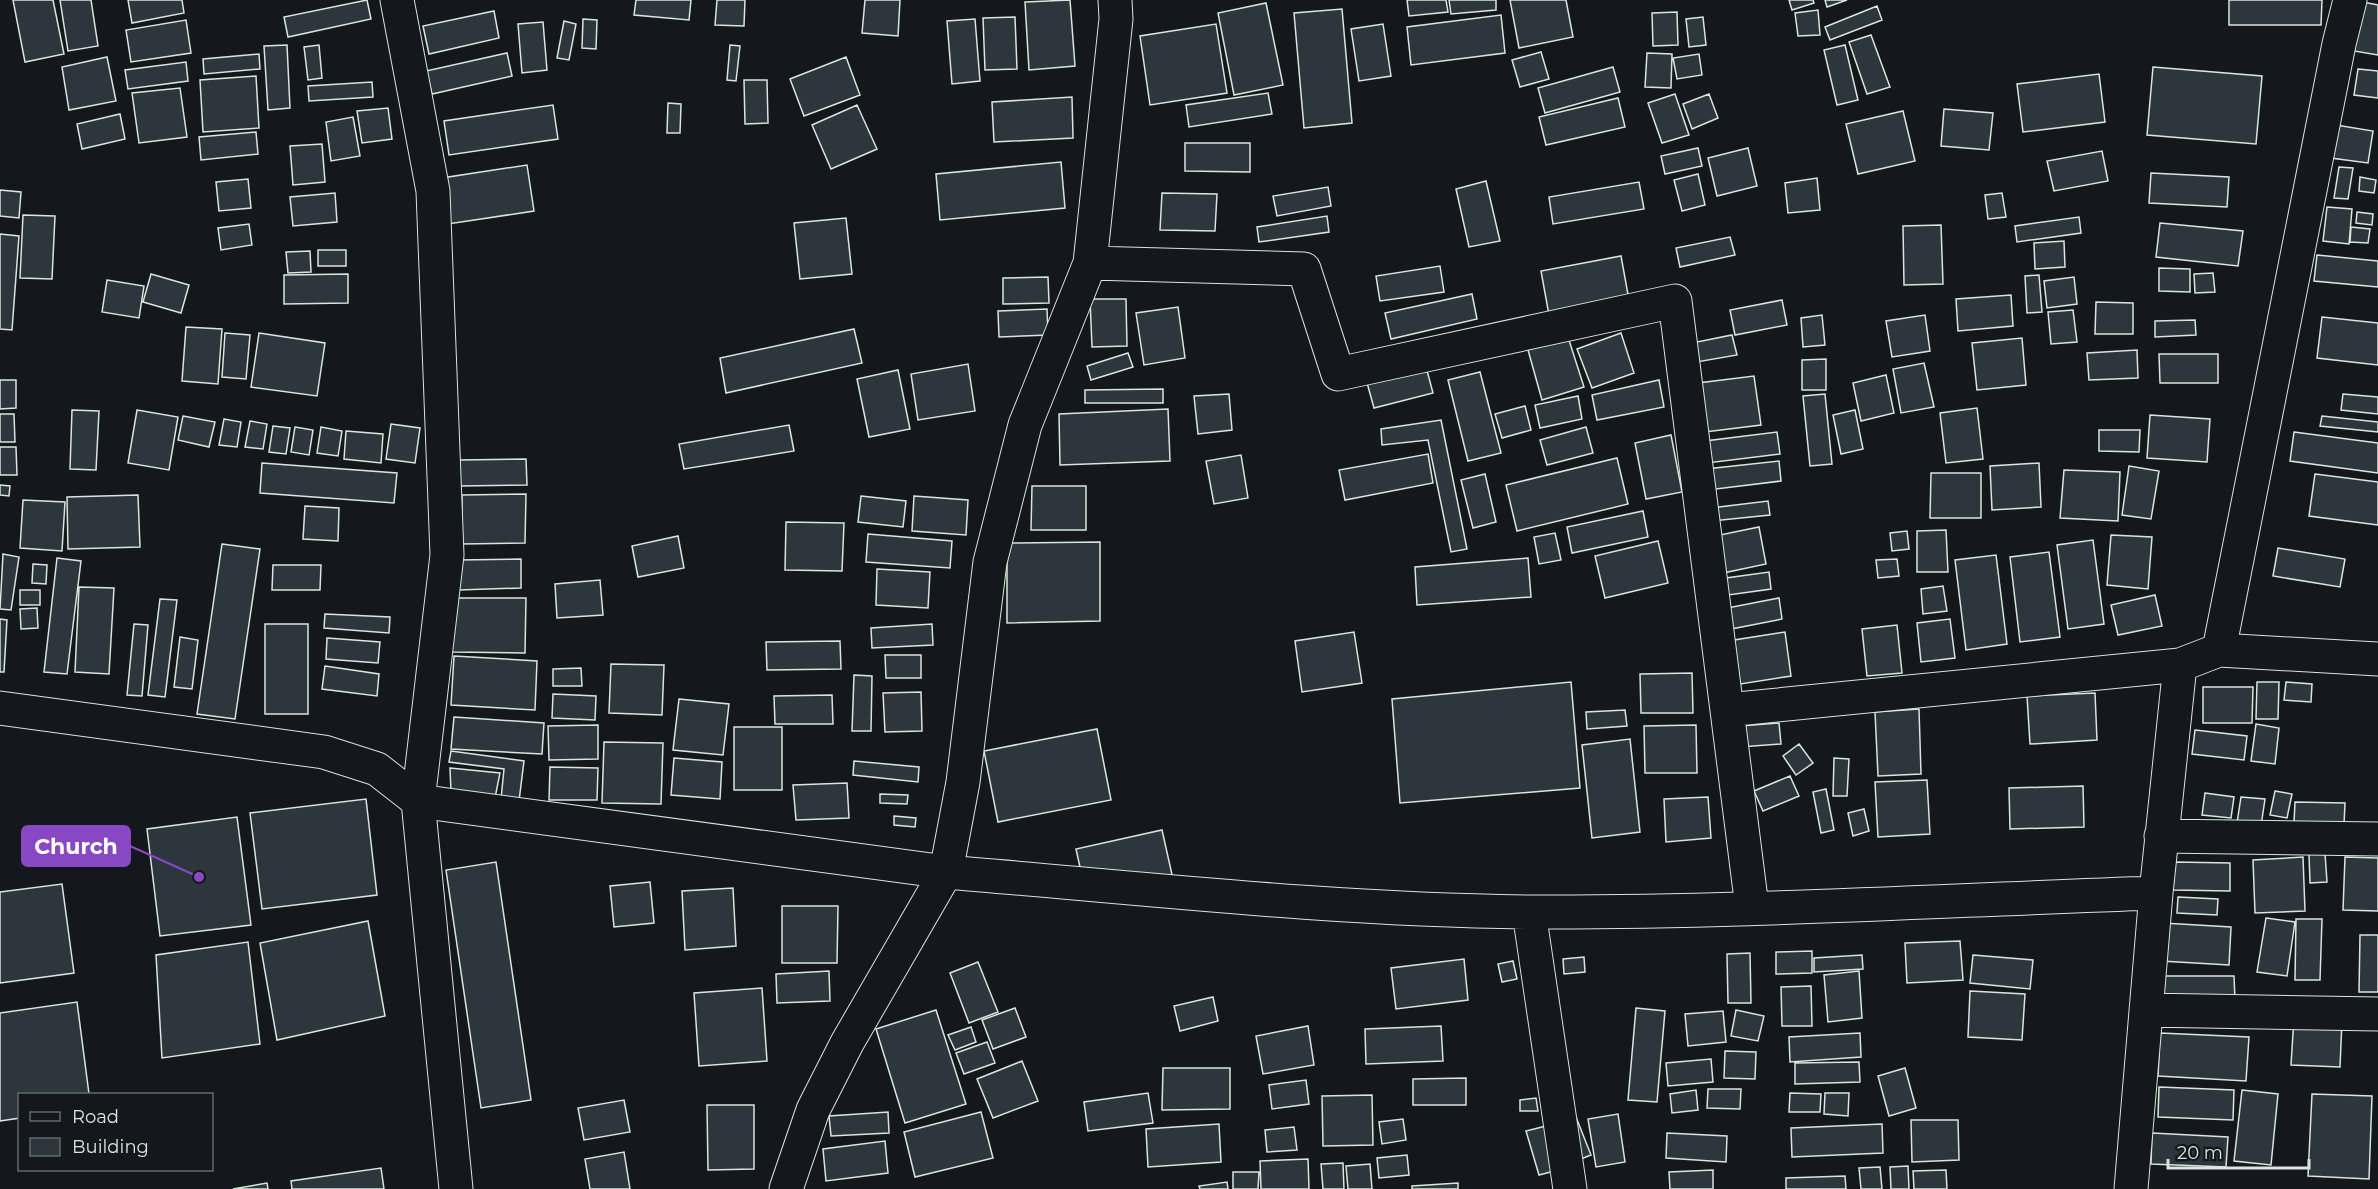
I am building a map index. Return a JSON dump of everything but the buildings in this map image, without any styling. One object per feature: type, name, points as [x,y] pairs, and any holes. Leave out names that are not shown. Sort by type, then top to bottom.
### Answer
[{"type":"street","points":[[397,0],[433,191],[447,555],[418,801],[456,1189]]},
{"type":"street","points":[[2219,650],[2336,56],[2350,0]]},
{"type":"street","points":[[786,1189],[813,1110],[946,872],[963,782],[990,562],[1025,425],[1090,263],[1121,1]]},
{"type":"street","points":[[1090,263],[1304,269],[1338,374],[1675,301],[1752,907]]},
{"type":"street","points":[[1727,710],[2180,665],[2219,650],[2378,659]]},
{"type":"street","points":[[2131,1189],[2156,892],[2180,665]]},
{"type":"street","points":[[0,708],[324,752],[377,769],[418,801],[946,872],[1347,905],[1529,912],[1752,907],[2156,892]]},
{"type":"street","points":[[2162,836],[2378,839]]},
{"type":"street","points":[[1529,912],[1570,1189]]},
{"type":"street","points":[[2146,1010],[2378,1014]]},
{"type":"place","name":"Church","points":[[199,877]]}]
